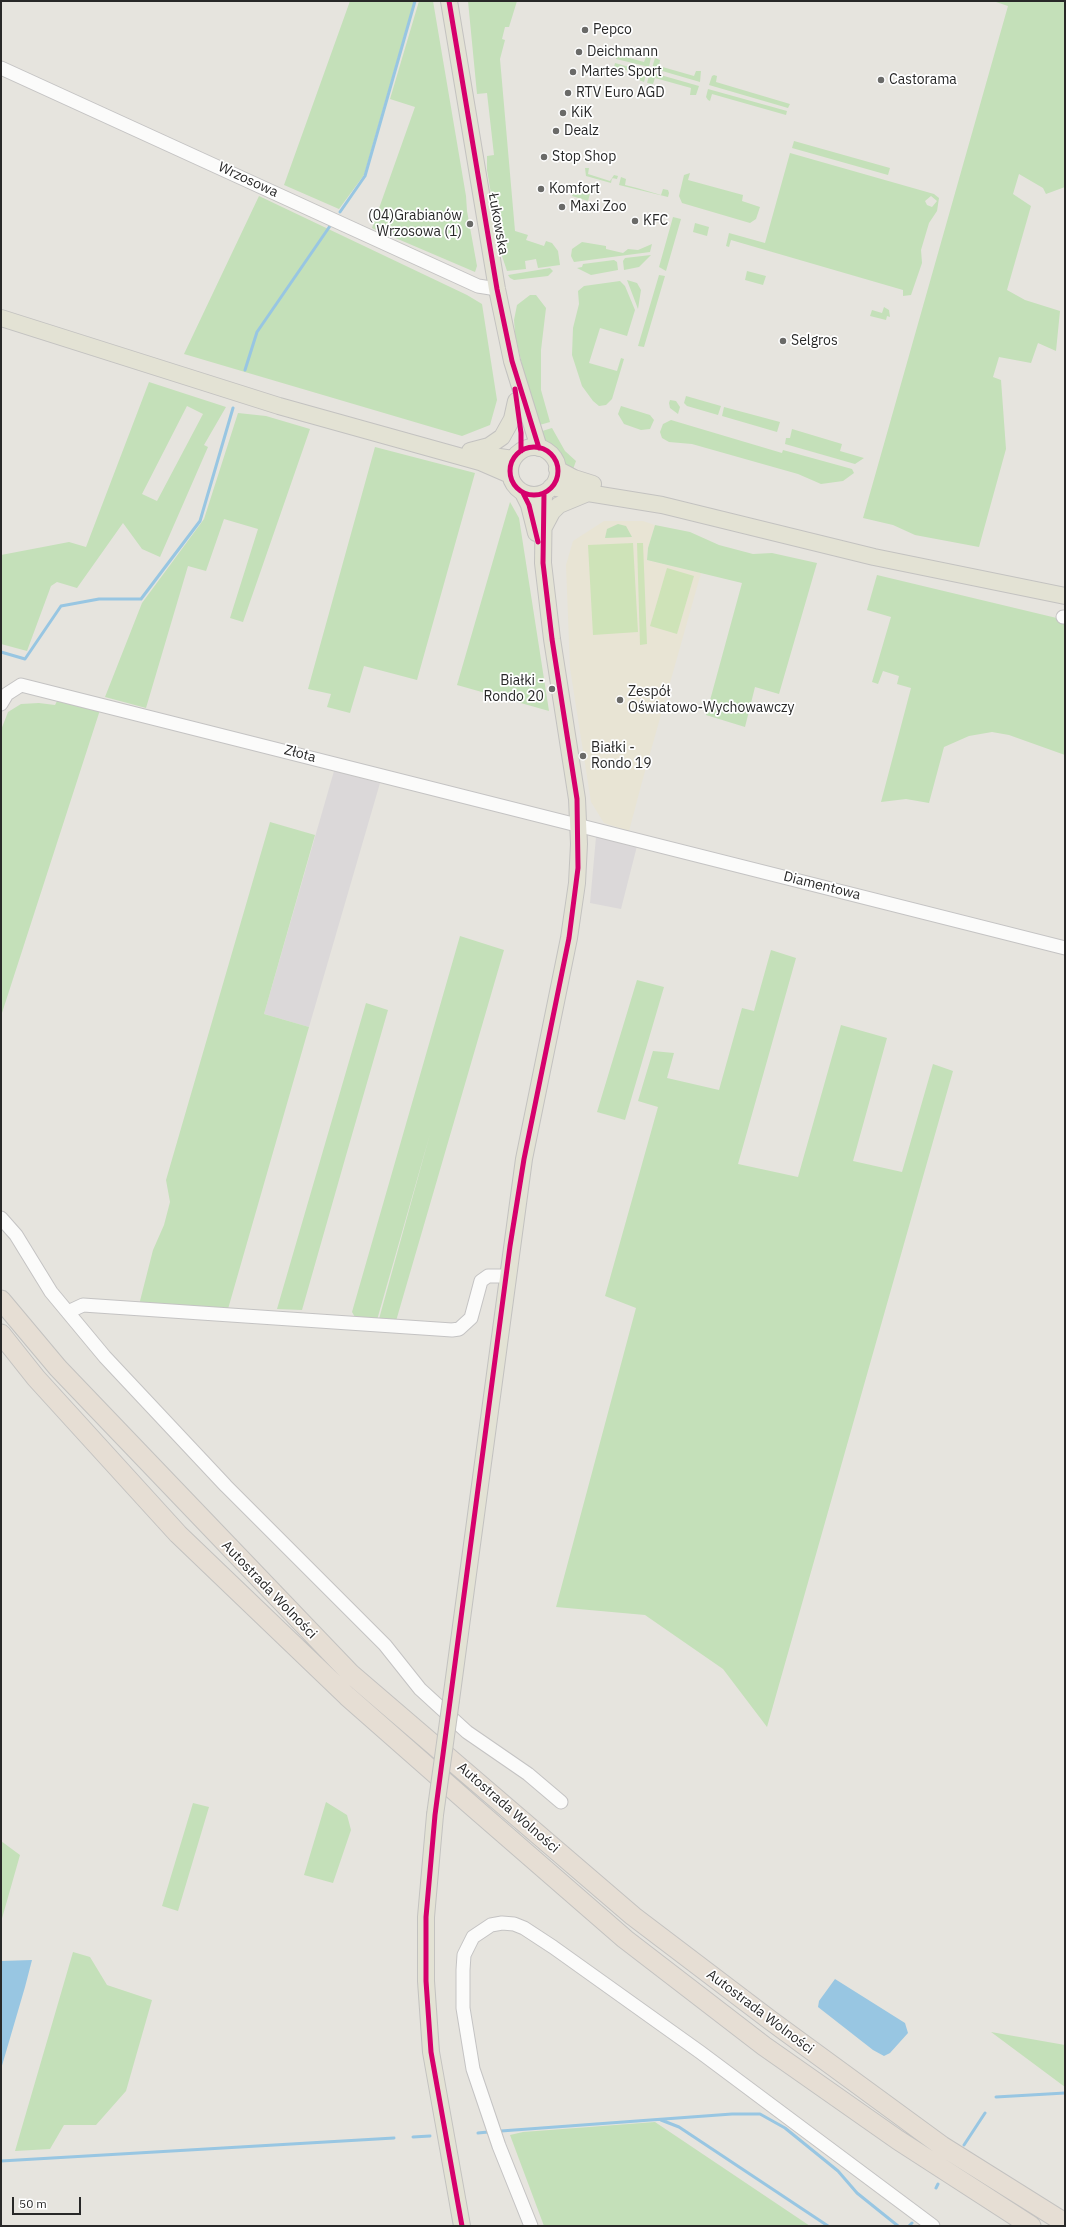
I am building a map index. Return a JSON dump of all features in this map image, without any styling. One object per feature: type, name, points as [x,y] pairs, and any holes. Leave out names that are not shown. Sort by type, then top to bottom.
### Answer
[{"type":"highway","name":"Autostrada Wolności","points":[[1,1300],[58,1368],[351,1674],[633,1916],[770,2020],[942,2146],[1065,2223]]},
{"type":"highway","name":"Autostrada Wolności","points":[[1,1334],[36,1378],[178,1534],[346,1696],[495,1827],[625,1939],[764,2046],[904,2144],[1031,2226]]},
{"type":"main road","name":"Łukowska","points":[[449,1],[497,288],[512,361],[539,448]]},
{"type":"main road","points":[[1,318],[279,406],[480,462],[510,475]]},
{"type":"main road","name":"Łukowska","points":[[512,361],[521,432],[517,455]]},
{"type":"main road","points":[[245,394],[307,406],[468,451],[517,455]]},
{"type":"main road","points":[[468,451],[489,446],[502,437],[510,424],[516,401]]},
{"type":"main road","points":[[462,2226],[431,2052],[426,1981],[426,1917],[435,1816],[506,1276],[524,1159],[573,917],[577,883],[579,825],[575,778],[552,639],[543,563],[542,531],[548,490],[556,479],[557,469],[553,457],[539,448],[530,448],[517,455],[510,466],[510,475],[516,487],[523,493],[529,505],[543,563]]},
{"type":"main road","points":[[557,469],[574,478],[662,506]]},
{"type":"main road","points":[[523,493],[534,495],[548,490],[590,493],[662,506],[874,557],[1065,596]]},
{"type":"main road","points":[[542,531],[552,512],[559,505],[590,493]]},
{"type":"street","name":"Wrzosowa","points":[[1,68],[478,286],[497,288]]},
{"type":"street","name":"Złota","points":[[1,704],[7,694],[21,684],[579,825]]},
{"type":"street","name":"Diamentowa","points":[[579,825],[1065,948]]},
{"type":"street","points":[[1,1218],[16,1236],[51,1292],[105,1357],[226,1486],[385,1645],[420,1689],[466,1732],[528,1774],[561,1802]]},
{"type":"street","points":[[68,1312],[83,1305],[452,1330],[459,1329],[471,1318],[481,1281],[488,1276],[506,1276]]},
{"type":"street","points":[[531,2226],[499,2146],[473,2069],[463,2008],[464,1955],[468,1946],[473,1937],[491,1925],[502,1923],[514,1924],[524,1928],[553,1947],[700,2052],[932,2226]]},
{"type":"shaded area","name":"Zespół Oświatowo-Wychowawczy","points":[[604,521],[643,521],[655,525],[648,548],[647,560],[701,573],[629,831],[604,823],[591,802],[570,668],[566,565],[573,541]]},
{"type":"shaded area","points":[[334,771],[380,783],[309,1027],[264,1014]]},
{"type":"shaded area","points":[[596,837],[637,846],[621,909],[590,903]]},
{"type":"green space","points":[[350,1],[414,1],[364,175],[339,209],[284,185]]},
{"type":"green space","points":[[419,1],[433,1],[477,266],[475,272],[372,228],[415,107],[390,99]]},
{"type":"green space","points":[[468,1],[517,1],[509,27],[505,27],[502,39],[505,40],[500,59],[515,231],[528,235],[526,240],[544,246],[546,241],[552,243],[558,251],[560,265],[538,268],[536,259],[525,261],[526,269],[507,271],[501,253],[487,170],[487,156],[494,155],[487,93],[477,94]]},
{"type":"green space","points":[[993,1],[1065,1],[1065,187],[1046,194],[1043,188],[1019,174],[1013,194],[1031,206],[1007,290],[1025,300],[1060,311],[1056,351],[1038,343],[1031,363],[999,357],[993,377],[1001,380],[1006,449],[979,547],[915,535],[893,525],[863,518],[1008,6]]},
{"type":"green space","points":[[621,49],[622,56],[644,62],[646,57],[651,57],[649,67],[616,59],[618,50]]},
{"type":"green space","points":[[655,58],[660,60],[659,66],[694,76],[696,71],[701,71],[700,82],[652,68]]},
{"type":"green space","points":[[615,63],[647,72],[644,82],[639,80],[640,74],[618,68],[615,74],[613,71]]},
{"type":"green space","points":[[650,72],[699,86],[696,95],[690,95],[691,88],[655,78],[653,84],[647,83]]},
{"type":"green space","points":[[712,76],[717,76],[716,82],[790,104],[788,108],[709,85]]},
{"type":"green space","points":[[708,89],[787,111],[786,115],[712,94],[710,101],[706,97]]},
{"type":"green space","points":[[794,141],[890,168],[888,175],[792,148]]},
{"type":"green space","points":[[790,153],[934,194],[939,198],[937,211],[929,223],[921,250],[922,263],[911,295],[903,296],[903,290],[731,240],[729,247],[726,246],[729,233],[765,243]],"holes":[[[931,196],[937,201],[932,207],[927,205],[925,201]]]},
{"type":"green space","points":[[585,168],[589,168],[588,174],[610,181],[612,178],[611,183],[586,176]]},
{"type":"green space","points":[[690,173],[688,180],[743,195],[742,201],[760,207],[756,219],[750,223],[682,203],[679,196],[684,175]]},
{"type":"green space","points":[[614,175],[618,176],[617,179],[612,178]]},
{"type":"green space","points":[[621,177],[626,179],[625,185],[661,195],[663,189],[668,190],[668,197],[619,185]]},
{"type":"green space","points":[[576,185],[591,190],[588,201],[572,196]]},
{"type":"green space","points":[[259,196],[467,295],[482,304],[497,400],[490,425],[462,436],[184,354]]},
{"type":"green space","points":[[673,217],[681,219],[666,271],[659,267]]},
{"type":"green space","points":[[695,223],[709,227],[707,236],[693,232]]},
{"type":"green space","points":[[582,242],[606,246],[606,249],[623,253],[628,249],[638,250],[652,244],[650,252],[574,262],[571,256],[572,249]]},
{"type":"green space","points":[[651,255],[639,267],[624,270],[623,261],[625,258]]},
{"type":"green space","points":[[614,260],[617,262],[618,270],[591,275],[577,268],[582,267],[583,264]]},
{"type":"green space","points":[[550,268],[553,271],[548,276],[514,280],[508,275]]},
{"type":"green space","points":[[747,271],[766,276],[763,285],[745,280]]},
{"type":"green space","points":[[659,275],[665,276],[644,347],[638,346]]},
{"type":"green space","points":[[627,280],[637,283],[641,290],[638,309]]},
{"type":"green space","points":[[620,281],[625,286],[635,310],[627,336],[600,328],[589,363],[617,371],[621,358],[624,359],[612,399],[606,405],[599,406],[593,401],[582,386],[572,355],[573,328],[579,304],[578,291],[584,286]]},
{"type":"green space","points":[[530,295],[536,295],[546,308],[541,350],[541,390],[550,422],[536,426],[515,334],[514,320],[517,305]]},
{"type":"green space","points":[[884,307],[889,310],[890,317],[887,316],[886,320],[870,316],[872,310],[882,313]]},
{"type":"green space","points":[[149,382],[226,407],[204,445],[208,447],[160,557],[142,549],[123,523],[77,588],[57,582],[51,586],[27,651],[1,644],[1,555],[69,542],[86,547]],"holes":[[[187,406],[203,414],[157,501],[142,494]]]},
{"type":"green space","points":[[686,396],[721,406],[718,415],[687,406],[684,403]]},
{"type":"green space","points":[[670,400],[676,401],[680,407],[678,414],[670,408]]},
{"type":"green space","points":[[621,406],[650,415],[654,420],[650,429],[641,430],[624,424],[618,414]]},
{"type":"green space","points":[[724,407],[780,422],[777,432],[722,416]]},
{"type":"green space","points":[[238,413],[266,416],[310,429],[243,622],[230,618],[258,529],[224,519],[206,571],[188,566],[146,708],[105,697],[142,603],[204,519]]},
{"type":"green space","points":[[671,420],[782,453],[783,450],[852,469],[854,473],[843,481],[821,484],[798,474],[692,444],[669,442],[662,438],[660,432],[663,424]]},
{"type":"green space","points":[[552,428],[565,451],[576,461],[572,472],[567,468],[556,450],[542,439],[539,432]]},
{"type":"green space","points":[[792,429],[842,444],[840,451],[864,458],[855,464],[785,444],[786,438],[790,438]]},
{"type":"green space","points":[[375,447],[475,473],[417,680],[364,666],[350,713],[327,707],[331,694],[308,689]]},
{"type":"green space","points":[[510,502],[519,518],[549,711],[457,685]]},
{"type":"green space","points":[[618,524],[626,526],[632,537],[605,538],[607,529]]},
{"type":"green space","points":[[655,525],[690,532],[719,545],[753,554],[772,553],[817,563],[779,694],[755,687],[745,727],[706,715],[742,583],[647,560],[648,548]]},
{"type":"green space","points":[[633,543],[638,632],[593,635],[588,545]]},
{"type":"green space","points":[[637,543],[643,543],[647,644],[640,645]]},
{"type":"green space","points":[[667,568],[694,576],[677,634],[650,626]]},
{"type":"green space","points":[[877,575],[1065,620],[1065,755],[1009,735],[992,732],[969,736],[944,747],[929,803],[906,799],[881,802],[911,688],[897,684],[899,676],[883,671],[878,684],[872,682],[891,617],[867,610]]},
{"type":"green space","points":[[58,699],[100,710],[1,1016],[1,730],[8,712],[21,704],[39,703],[55,705]]},
{"type":"green space","points":[[270,822],[315,835],[264,1014],[309,1027],[228,1309],[142,1307],[140,1301],[153,1250],[164,1225],[170,1202],[166,1180]]},
{"type":"green space","points":[[460,936],[504,950],[396,1321],[379,1319],[430,1134],[377,1320],[356,1319],[352,1312]]},
{"type":"green space","points":[[771,950],[796,958],[738,1164],[798,1177],[841,1025],[887,1038],[853,1161],[902,1172],[933,1064],[953,1071],[767,1727],[723,1669],[645,1615],[556,1607],[636,1308],[605,1296],[658,1107],[638,1101],[653,1051],[674,1053],[667,1078],[719,1090],[742,1008],[754,1011]]},
{"type":"green space","points":[[637,980],[664,987],[625,1120],[597,1112]]},
{"type":"green space","points":[[366,1003],[388,1010],[302,1310],[277,1309]]},
{"type":"green space","points":[[326,1802],[347,1815],[351,1830],[333,1883],[304,1875]]},
{"type":"green space","points":[[193,1803],[209,1807],[178,1911],[162,1906]]},
{"type":"green space","points":[[1,1841],[20,1855],[1,1922]]},
{"type":"green space","points":[[73,1952],[90,1957],[107,1985],[152,2000],[126,2091],[96,2125],[64,2125],[50,2149],[15,2151]]},
{"type":"green space","points":[[991,2032],[1065,2045],[1065,2087]]},
{"type":"green space","points":[[655,2122],[810,2226],[544,2226],[510,2135],[523,2132]]},
{"type":"water","points":[[32,1960],[25,1987],[1,2069],[1,1961]]},
{"type":"water","points":[[835,1979],[905,2023],[908,2033],[890,2053],[884,2056],[873,2050],[818,2007],[819,2001]]},
{"type":"waterway","points":[[340,212],[365,176],[415,1]]},
{"type":"waterway","points":[[245,370],[257,332],[330,226]]},
{"type":"waterway","points":[[1,652],[25,659],[61,606],[99,599],[141,599],[200,521],[233,408]]},
{"type":"waterway","points":[[996,2097],[1065,2093]]},
{"type":"waterway","points":[[964,2145],[985,2113]]},
{"type":"waterway","points":[[501,2131],[732,2114],[760,2114],[785,2128],[838,2171],[857,2193],[898,2226]]},
{"type":"waterway","points":[[661,2120],[679,2127],[828,2226]]},
{"type":"waterway","points":[[478,2133],[488,2132]]},
{"type":"waterway","points":[[413,2137],[430,2136]]},
{"type":"waterway","points":[[1,2161],[394,2138]]},
{"type":"waterway","points":[[936,2188],[938,2184]]},
{"type":"waterway","points":[[909,2226],[912,2223]]},
{"type":"cycle path","points":[[449,1],[497,289],[512,361],[539,448]]},
{"type":"cycle path","points":[[515,389],[521,433],[521,451]]},
{"type":"cycle path","points":[[534,447],[543,449],[551,454],[556,462],[558,471],[556,480],[551,488],[543,493],[534,495],[525,493],[517,488],[512,480],[510,471],[512,462],[517,454],[525,449],[534,447]]},
{"type":"cycle path","points":[[523,493],[529,505],[538,542]]},
{"type":"cycle path","points":[[462,2226],[431,2052],[426,1981],[426,1917],[435,1815],[510,1246],[524,1159],[569,938],[578,868],[577,799],[552,639],[543,563],[544,493]]},
{"type":"place","name":"Pepco","points":[[585,30]]},
{"type":"place","name":"Deichmann","points":[[579,52]]},
{"type":"place","name":"Martes Sport","points":[[573,72]]},
{"type":"place","name":"Castorama","points":[[881,80]]},
{"type":"place","name":"RTV Euro AGD","points":[[568,93]]},
{"type":"place","name":"KiK","points":[[563,113]]},
{"type":"place","name":"Dealz","points":[[556,131]]},
{"type":"place","name":"Stop Shop","points":[[544,157]]},
{"type":"place","name":"Komfort","points":[[541,189]]},
{"type":"place","name":"Maxi Zoo","points":[[562,207]]},
{"type":"place","name":"KFC","points":[[635,221]]},
{"type":"place","name":"(04)Grabianów Wrzosowa (1)","points":[[470,224]]},
{"type":"place","name":"Selgros","points":[[783,341]]},
{"type":"place","name":"Białki - Rondo 20","points":[[552,689]]},
{"type":"place","name":"Zespół Oświatowo-Wychowawczy","points":[[620,700]]},
{"type":"place","name":"Białki - Rondo 19","points":[[583,756]]}]
